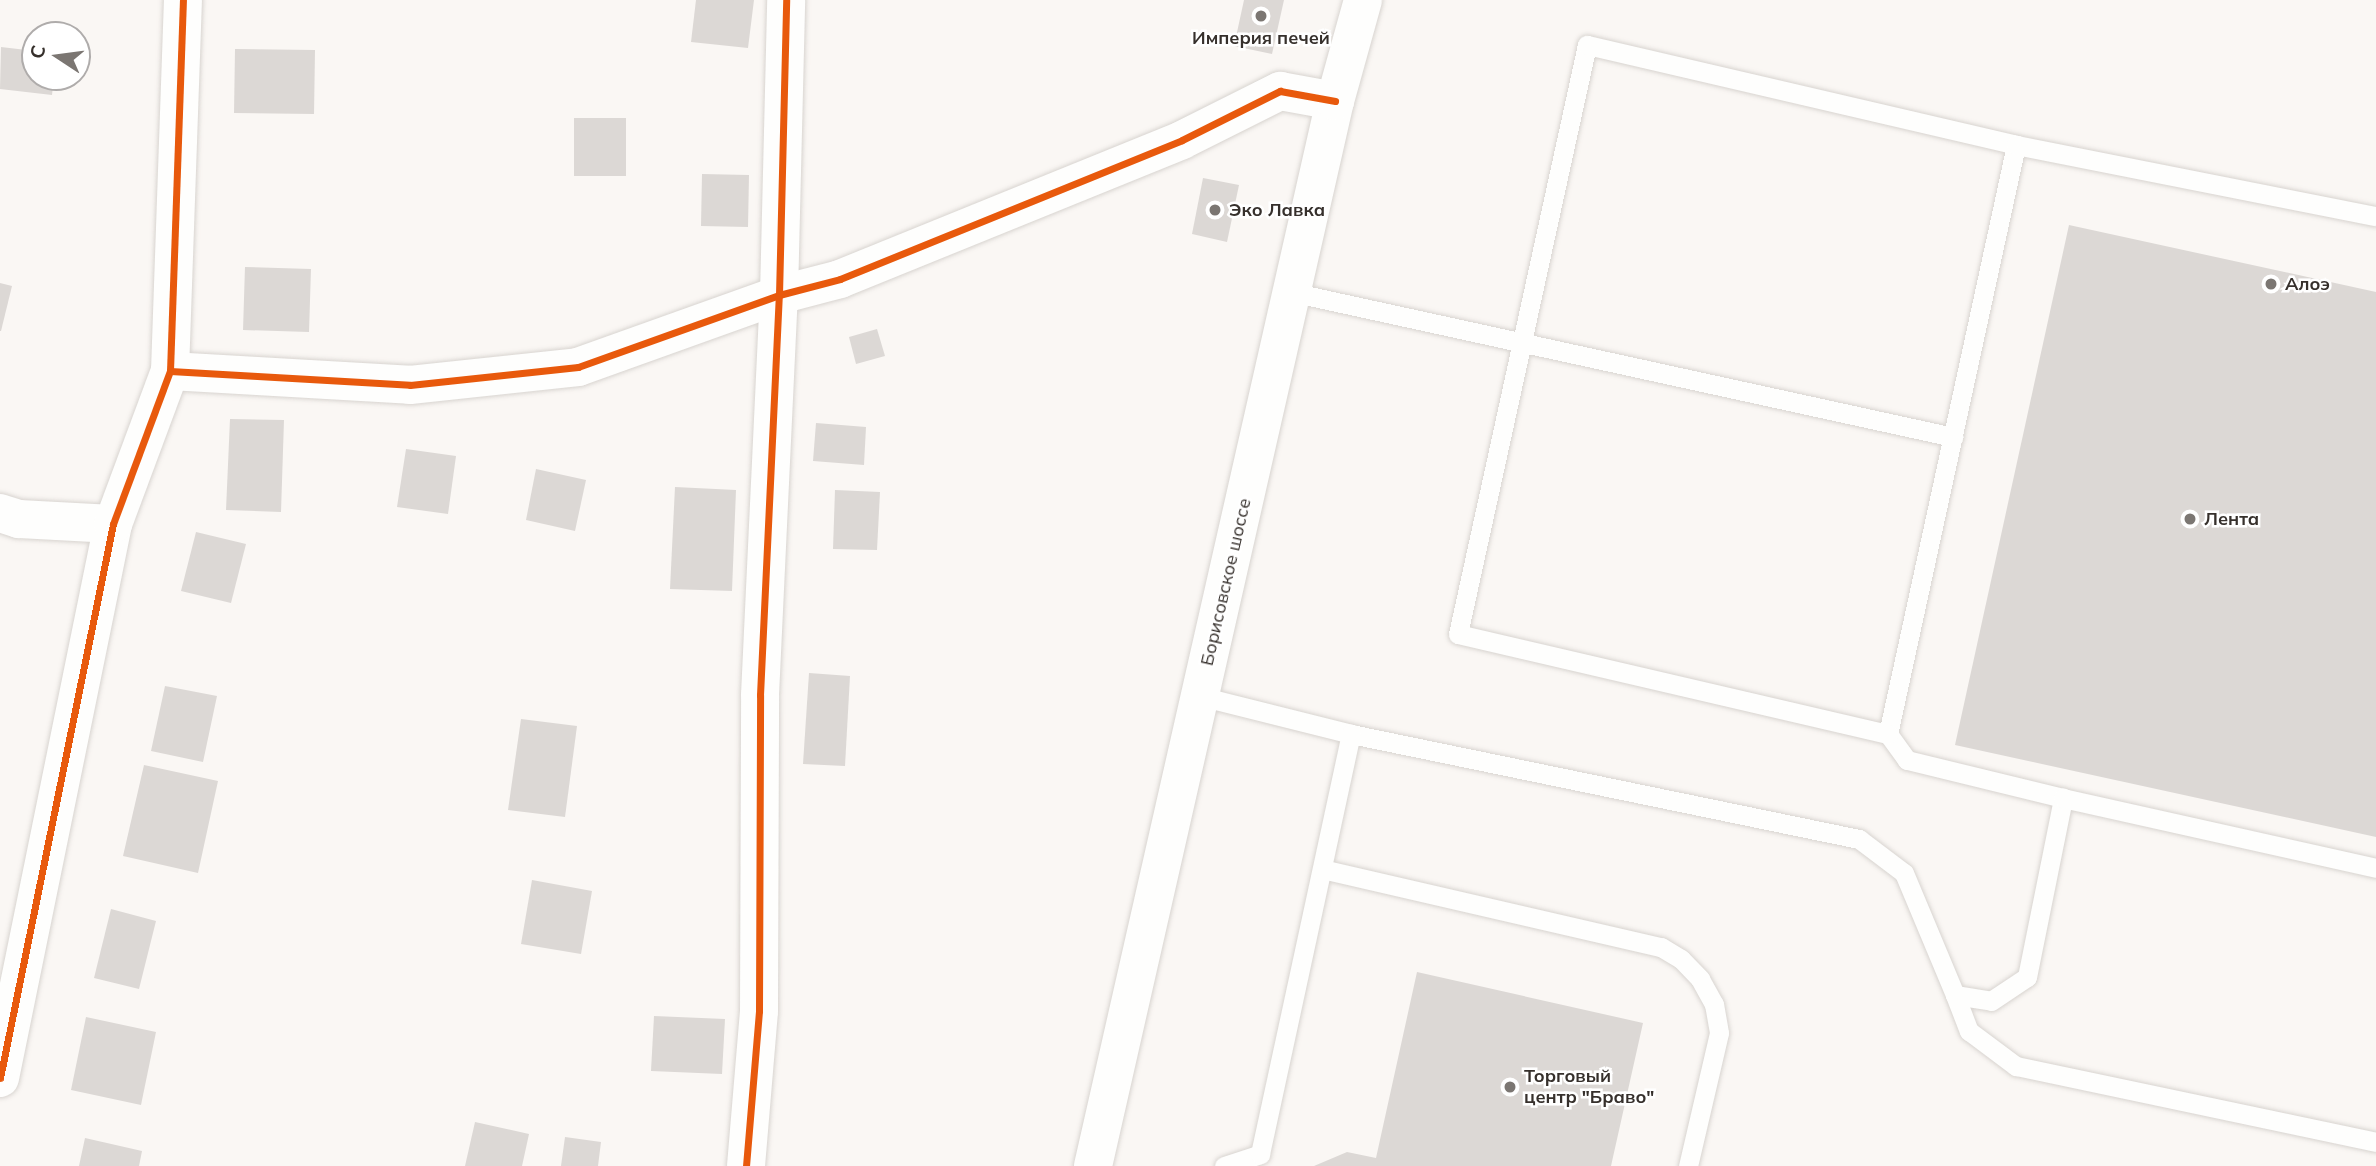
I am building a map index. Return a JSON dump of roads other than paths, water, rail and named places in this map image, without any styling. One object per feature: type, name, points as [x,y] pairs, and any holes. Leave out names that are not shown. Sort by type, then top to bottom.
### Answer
[{"type":"street","points":[[0,1078],[113,524],[170,371],[183,0]]},
{"type":"street","points":[[746,1166],[759,1011],[760,695],[779,295],[786,0]]},
{"type":"street","name":"Борисовское шоссе","points":[[1093,1166],[1335,101],[1363,0]]},
{"type":"street","points":[[170,371],[410,385],[578,367],[779,295],[840,279],[1182,140],[1280,91],[1335,101]]},
{"type":"street","points":[[0,513],[19,519],[113,524]]},
{"type":"lane","points":[[2376,216],[2016,145],[1587,45],[1458,634],[1888,734],[1907,760],[2376,868]]},
{"type":"lane","points":[[1888,734],[2016,145]]},
{"type":"lane","points":[[1291,292],[1952,437]]},
{"type":"lane","points":[[1200,695],[1351,734],[1859,839],[1904,873],[1969,1031],[2017,1066],[2376,1142]]},
{"type":"lane","points":[[1224,1166],[1260,1154],[1351,734]]},
{"type":"lane","points":[[1955,995],[1991,1001],[2027,977],[2063,798]]},
{"type":"lane","points":[[1322,869],[1661,947],[1681,959],[1700,979],[1714,1004],[1719,1033],[1688,1166]]},
{"type":"place","name":"Империя печей","points":[[1261,16]]},
{"type":"place","name":"Эко Лавка","points":[[1215,210]]},
{"type":"place","name":"Алоэ","points":[[2271,284]]},
{"type":"place","name":"Лента","points":[[2190,519]]},
{"type":"place","name":"Торговый центр \"Браво\"","points":[[1510,1087]]}]
